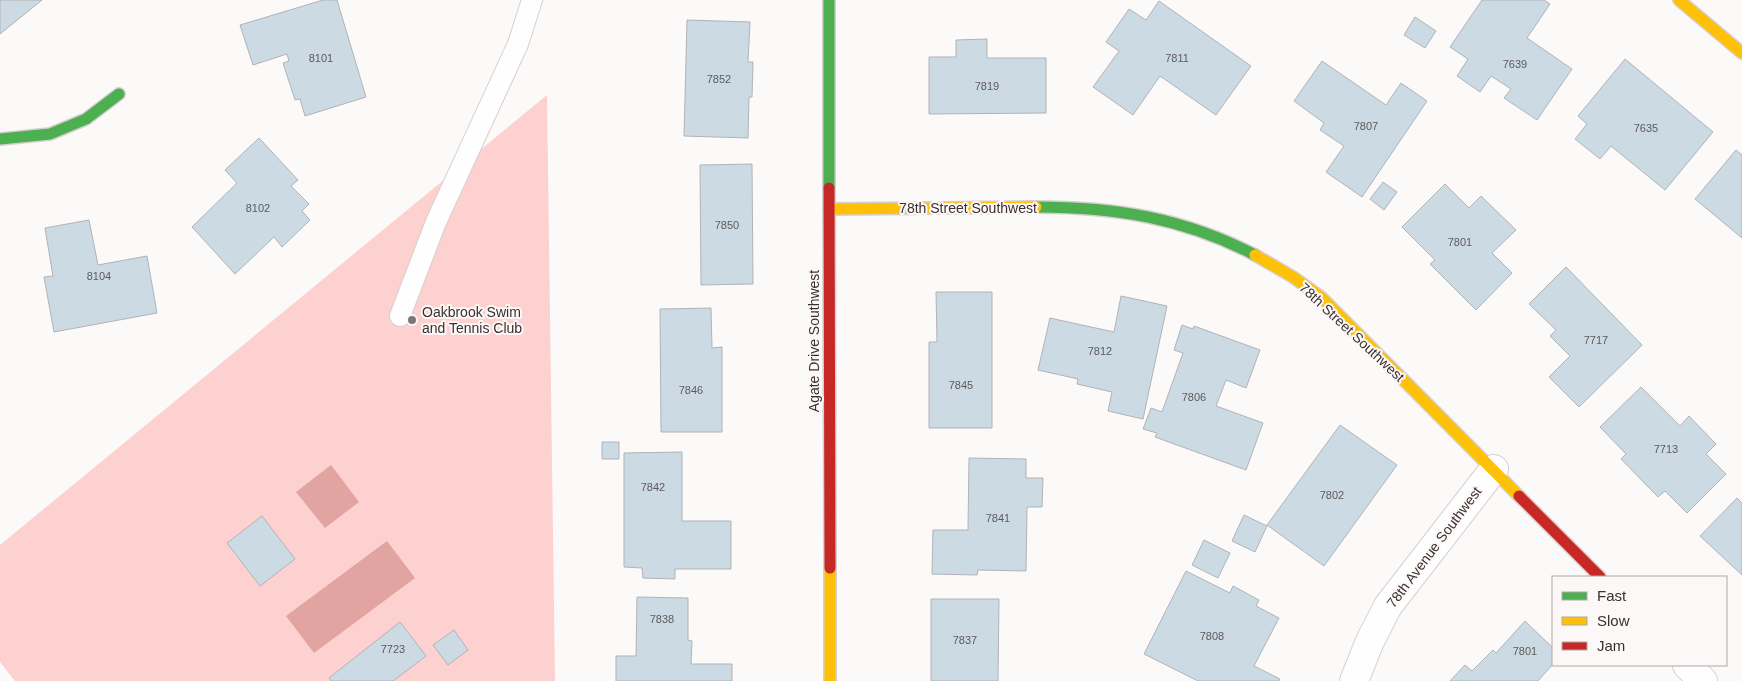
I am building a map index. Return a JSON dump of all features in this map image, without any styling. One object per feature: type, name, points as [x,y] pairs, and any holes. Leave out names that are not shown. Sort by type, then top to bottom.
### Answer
[{"type":"street","name":"Agate Drive Southwest","points":[[830,0],[830,681]]},
{"type":"street","points":[[1679,0],[1742,53]]},
{"type":"street","points":[[0,139],[50,134],[86,119],[119,94]]},
{"type":"street","name":"78th Street Southwest","points":[[829,209],[1066,207],[1110,209],[1143,213],[1176,221],[1238,244],[1296,278],[1322,298],[1599,576]]},
{"type":"street","name":"78th Avenue Southwest","points":[[1354,681],[1370,641],[1388,606],[1494,469]]},
{"type":"street","points":[[1688,666],[1703,681]]},
{"type":"lane","points":[[400,316],[436,222],[518,44],[532,0]]},
{"type":"shaded area","name":"Oakbrook Swim and Tennis Club","points":[[547,95],[555,681],[15,681],[0,662],[0,545]]},
{"type":"shaded area","points":[[331,465],[359,502],[325,528],[296,492]]},
{"type":"shaded area","points":[[387,541],[415,578],[314,653],[286,616]]},
{"type":"building","points":[[0,0],[42,0],[0,34]]},
{"type":"building","points":[[323,0],[337,0],[366,97],[305,116],[300,99],[295,100],[283,63],[289,61],[287,54],[253,65],[240,25]]},
{"type":"building","points":[[1482,0],[1544,0],[1550,4],[1527,38],[1572,69],[1537,120],[1504,98],[1511,89],[1491,76],[1480,92],[1457,76],[1468,59],[1450,47]]},
{"type":"building","points":[[1159,1],[1251,66],[1216,115],[1160,76],[1133,115],[1093,87],[1119,51],[1106,42],[1129,9],[1146,20]]},
{"type":"building","points":[[1415,17],[1436,31],[1425,48],[1404,35]]},
{"type":"building","points":[[687,20],[750,22],[748,62],[753,62],[752,97],[749,97],[748,138],[684,136]]},
{"type":"building","points":[[987,39],[987,58],[1046,58],[1046,113],[929,114],[929,57],[956,57],[956,40]]},
{"type":"building","points":[[1625,59],[1713,132],[1665,190],[1611,146],[1600,159],[1575,139],[1587,124],[1578,116]]},
{"type":"building","points":[[1322,61],[1386,105],[1401,83],[1427,101],[1362,197],[1326,172],[1344,146],[1320,130],[1324,123],[1294,101]]},
{"type":"building","points":[[259,138],[298,180],[291,186],[309,204],[302,211],[310,220],[282,247],[274,237],[235,274],[192,227],[237,183],[225,170]]},
{"type":"building","points":[[1736,150],[1742,155],[1742,238],[1695,199]]},
{"type":"building","points":[[752,164],[753,284],[701,285],[700,165]]},
{"type":"building","points":[[1383,182],[1397,192],[1384,210],[1370,199]]},
{"type":"building","points":[[1445,184],[1469,208],[1481,196],[1516,230],[1492,253],[1512,273],[1476,310],[1430,264],[1435,260],[1402,227]]},
{"type":"building","points":[[89,220],[98,265],[147,256],[157,313],[54,332],[44,277],[53,276],[45,228]]},
{"type":"building","points":[[1566,267],[1642,345],[1579,407],[1549,377],[1570,356],[1550,336],[1556,330],[1529,304]]},
{"type":"building","points":[[936,292],[992,292],[992,428],[929,428],[929,342],[937,342]]},
{"type":"building","points":[[1121,296],[1167,306],[1143,419],[1108,411],[1112,392],[1077,384],[1078,379],[1038,370],[1050,318],[1114,332]]},
{"type":"building","points":[[711,308],[712,348],[722,347],[722,432],[661,432],[660,309]]},
{"type":"building","points":[[1182,325],[1193,329],[1194,326],[1260,350],[1246,388],[1226,380],[1216,406],[1263,423],[1246,470],[1155,437],[1157,433],[1143,429],[1151,408],[1162,412],[1183,353],[1174,350]]},
{"type":"building","points":[[1641,387],[1680,426],[1689,416],[1716,444],[1706,454],[1726,474],[1687,513],[1665,491],[1658,497],[1621,459],[1626,454],[1600,427]]},
{"type":"building","points":[[1340,425],[1397,465],[1324,566],[1267,525]]},
{"type":"building","points":[[602,442],[619,442],[619,459],[602,459]]},
{"type":"building","points":[[682,452],[682,521],[731,521],[731,569],[675,569],[675,579],[643,578],[642,568],[624,567],[624,453]]},
{"type":"building","points":[[969,458],[1026,459],[1026,478],[1043,478],[1042,507],[1027,507],[1026,571],[978,570],[977,575],[932,574],[933,530],[968,530]]},
{"type":"building","points":[[1737,498],[1742,503],[1742,575],[1700,536]]},
{"type":"building","points":[[1244,515],[1267,526],[1255,552],[1232,541]]},
{"type":"building","points":[[262,516],[295,559],[260,586],[227,543]]},
{"type":"building","points":[[1204,540],[1230,553],[1218,578],[1192,565]]},
{"type":"building","points":[[1186,571],[1230,593],[1233,586],[1259,600],[1256,606],[1279,618],[1254,666],[1280,679],[1279,681],[1198,681],[1144,654]]},
{"type":"building","points":[[637,597],[688,598],[688,640],[692,641],[691,664],[732,664],[732,681],[616,681],[616,656],[636,656]]},
{"type":"building","points":[[931,599],[999,599],[998,681],[931,681]]},
{"type":"building","points":[[1525,621],[1552,647],[1552,665],[1538,681],[1450,681],[1465,665],[1472,671],[1493,650],[1496,653]]},
{"type":"building","points":[[400,622],[426,656],[393,681],[331,681],[329,678]]},
{"type":"building","points":[[454,630],[468,650],[448,665],[433,645]]},
{"type":"traffic: fast","points":[[829,0],[829,188]]},
{"type":"traffic: fast","points":[[0,139],[50,134],[86,119],[119,94]]},
{"type":"traffic: fast","points":[[1036,207],[1094,209],[1148,217],[1202,232],[1255,255]]},
{"type":"traffic: slow","points":[[1679,0],[1742,53]]},
{"type":"traffic: slow","points":[[829,209],[1036,207]]},
{"type":"traffic: slow","points":[[1255,255],[1293,277],[1322,298],[1519,496]]},
{"type":"traffic: slow","points":[[830,568],[830,681]]},
{"type":"traffic: jam","points":[[829,188],[830,568]]},
{"type":"traffic: jam","points":[[1519,496],[1599,576]]},
{"type":"place","name":"Oakbrook Swim and Tennis Club","points":[[412,320]]}]
